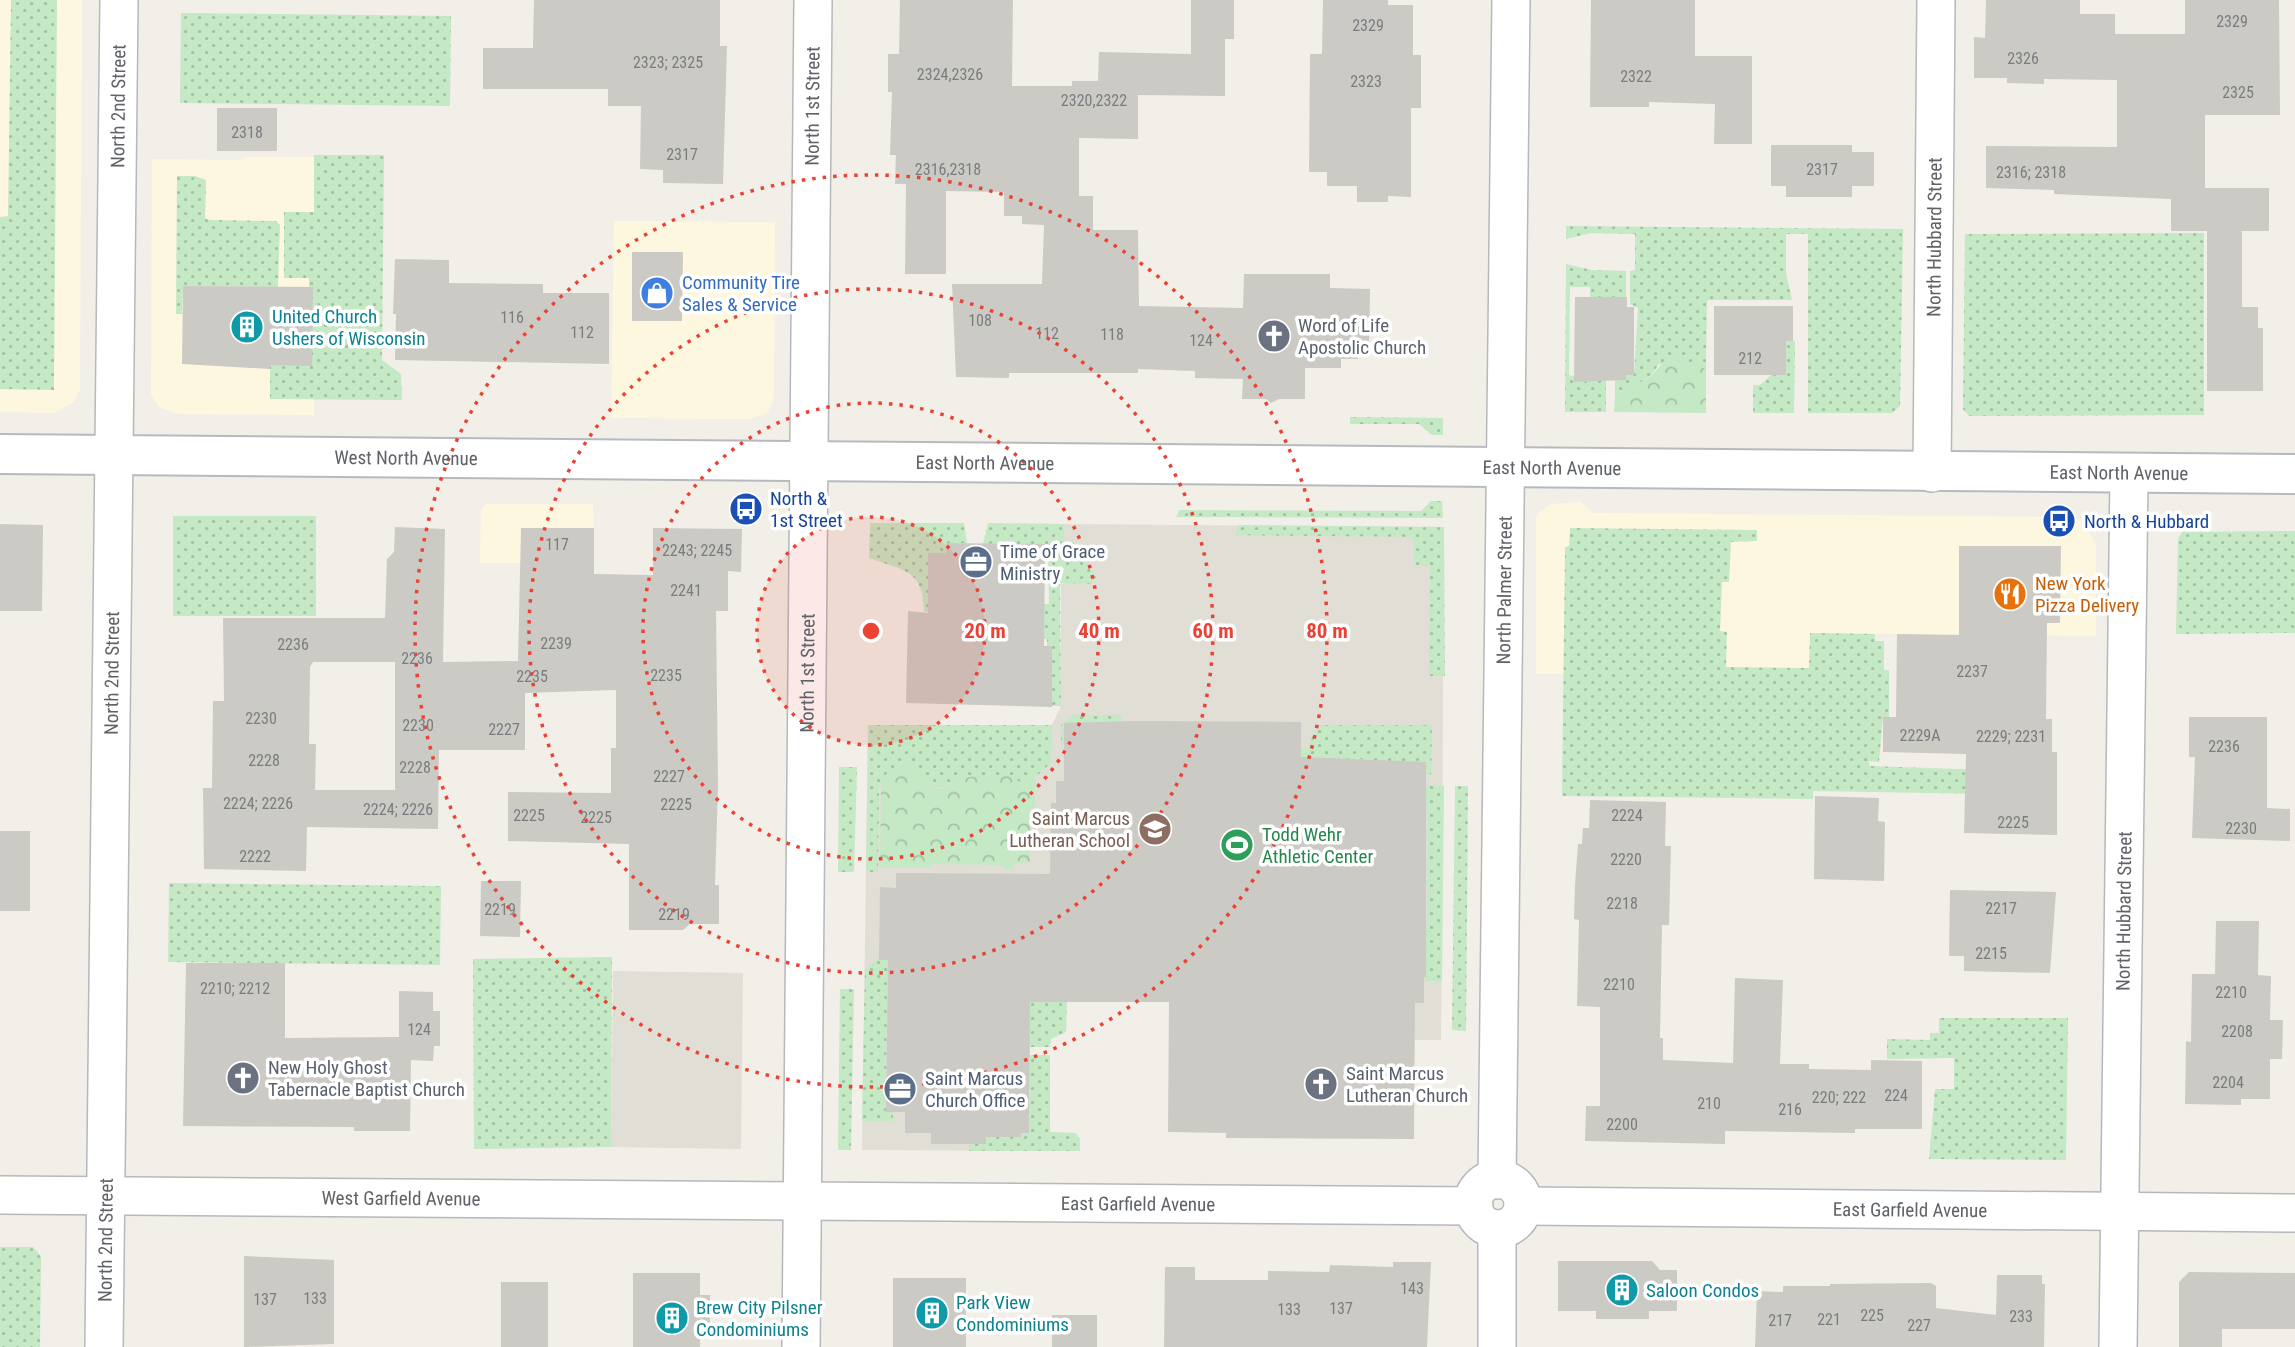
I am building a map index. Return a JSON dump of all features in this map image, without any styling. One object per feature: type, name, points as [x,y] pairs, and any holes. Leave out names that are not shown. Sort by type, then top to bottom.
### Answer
[{"type":"main road","name":"West North Avenue","points":[[0,454],[810,461]]},
{"type":"main road","name":"East North Avenue","points":[[810,461],[2129,475],[2295,474]]},
{"type":"street","name":"North 2nd Street","points":[[104,1347],[119,0]]},
{"type":"street","name":"North 1st Street","points":[[801,1347],[813,0]]},
{"type":"street","name":"North Palmer Street","points":[[1497,1347],[1511,0]]},
{"type":"street","name":"North Hubbard Street","points":[[1932,473],[1936,0]]},
{"type":"street","name":"North Hubbard Street","points":[[2118,1347],[2129,475]]},
{"type":"street","name":"West Garfield Avenue","points":[[0,1195],[803,1199]]},
{"type":"street","name":"East Garfield Avenue","points":[[803,1199],[2295,1213]]},
{"type":"shaded area","points":[[0,0],[82,0],[80,389],[74,402],[54,413],[0,412]]},
{"type":"shaded area","points":[[246,157],[314,157],[314,415],[176,414],[159,407],[151,395],[152,159],[239,160]]},
{"type":"shaded area","points":[[614,221],[775,222],[774,391],[767,413],[749,419],[611,418]]},
{"type":"shaded area","points":[[1581,502],[1593,513],[2073,517],[2083,521],[2096,544],[2096,636],[1815,633],[1814,677],[1536,674],[1536,519],[1539,512],[1551,504]]},
{"type":"shaded area","points":[[486,504],[593,504],[594,563],[480,563],[481,509]]},
{"type":"shaded area","name":"Saint Marcus Lutheran School","points":[[1061,524],[1444,527],[1441,1040],[1390,1040],[1031,943],[1029,1151],[862,1150],[868,725],[1052,725],[1061,706]]},
{"type":"shaded area","points":[[613,971],[743,973],[741,1149],[611,1147]]},
{"type":"green space","points":[[11,0],[57,0],[54,390],[0,389],[0,217],[8,216]]},
{"type":"green space","points":[[181,13],[451,16],[450,106],[180,103]]},
{"type":"green space","points":[[314,155],[384,155],[382,360],[401,374],[402,400],[270,399],[270,365],[309,287],[309,278],[284,278],[284,212],[314,212]]},
{"type":"green space","points":[[177,176],[195,176],[206,180],[205,218],[209,220],[276,221],[280,225],[278,287],[183,286],[182,314],[176,314]]},
{"type":"green space","points":[[1566,226],[1903,229],[1900,406],[1892,413],[1808,413],[1808,234],[1786,234],[1786,273],[1792,300],[1707,300],[1706,369],[1659,364],[1650,377],[1615,395],[1615,380],[1626,380],[1626,375],[1634,375],[1638,308],[1630,304],[1630,271],[1635,270],[1635,234],[1592,233],[1566,239]]},
{"type":"green space","points":[[2204,233],[2204,415],[1969,416],[1963,409],[1965,234]]},
{"type":"green space","points":[[1566,264],[1592,270],[1626,271],[1626,297],[1590,297],[1590,287],[1570,287],[1569,375],[1574,376],[1575,382],[1606,380],[1606,412],[1565,412]]},
{"type":"green space","points":[[1786,341],[1795,341],[1794,413],[1753,413],[1753,385],[1760,385],[1771,375],[1786,375]]},
{"type":"green space","points":[[1669,356],[1706,369],[1706,413],[1614,412],[1615,395],[1650,377]]},
{"type":"green space","points":[[1350,417],[1443,418],[1443,435],[1432,435],[1419,424],[1350,424]]},
{"type":"green space","points":[[1431,501],[1442,501],[1443,518],[1176,517],[1179,510],[1421,511]]},
{"type":"green space","points":[[173,516],[316,516],[316,616],[173,616]]},
{"type":"green space","points":[[870,523],[964,523],[967,543],[947,543],[946,553],[928,553],[930,612],[924,612],[923,598],[916,579],[902,569],[869,558]]},
{"type":"green space","points":[[988,523],[1064,524],[1064,545],[1071,545],[1071,539],[1096,577],[1091,584],[1060,583],[1061,706],[1052,706],[1052,646],[1047,646],[1047,639],[1044,639],[1044,604],[1049,604],[1048,544],[983,544]]},
{"type":"green space","points":[[1237,525],[1444,527],[1445,676],[1429,676],[1430,566],[1414,566],[1414,537],[1236,535]]},
{"type":"green space","points":[[1570,528],[1757,530],[1757,541],[1731,542],[1729,582],[1722,582],[1720,631],[1727,632],[1726,667],[1809,668],[1810,633],[1875,634],[1875,641],[1884,641],[1884,670],[1889,670],[1889,717],[1883,717],[1879,762],[1869,761],[1869,766],[1988,770],[1988,794],[1813,791],[1813,799],[1562,796],[1565,547],[1569,546]]},
{"type":"green space","points":[[2295,531],[2295,633],[2176,634],[2178,539],[2182,532]]},
{"type":"green space","points":[[1073,715],[1120,715],[1124,723],[1061,745],[1061,725]]},
{"type":"green space","points":[[868,725],[1052,725],[1051,763],[1030,782],[974,776],[937,787],[931,786],[928,781],[883,779],[879,787],[878,872],[866,872]]},
{"type":"green space","points":[[1319,725],[1432,725],[1431,775],[1370,759],[1301,761],[1301,748],[1307,747]]},
{"type":"green space","points":[[906,764],[935,788],[944,788],[962,778],[977,776],[1008,776],[1020,782],[1035,779],[1035,808],[1030,809],[1030,862],[1015,863],[1012,869],[1003,869],[1003,865],[932,864],[931,868],[880,868],[881,787],[886,774]]},
{"type":"green space","points":[[839,767],[857,767],[854,872],[838,872]]},
{"type":"green space","points":[[1425,786],[1444,786],[1442,981],[1424,981],[1427,886],[1424,881],[1427,880],[1428,838],[1425,837],[1428,830]]},
{"type":"green space","points":[[1455,786],[1468,786],[1466,1031],[1452,1030]]},
{"type":"green space","points":[[169,883],[441,886],[440,965],[168,962]]},
{"type":"green space","points":[[612,957],[611,1147],[474,1149],[473,959]]},
{"type":"green space","points":[[879,958],[895,960],[887,981],[886,1111],[893,1112],[893,1121],[862,1121],[865,969]]},
{"type":"green space","points":[[840,989],[854,989],[851,1150],[838,1150]]},
{"type":"green space","points":[[1030,999],[1067,1002],[1066,1032],[1051,1039],[1050,1047],[1030,1047]]},
{"type":"green space","points":[[1939,1018],[2068,1018],[2066,1160],[1929,1159],[1935,1089],[1954,1089],[1954,1058],[1887,1059],[1887,1039],[1930,1040],[1930,1033],[1939,1033]]},
{"type":"green space","points":[[1030,1055],[1050,1055],[1050,1132],[1076,1133],[1080,1139],[1080,1151],[969,1151],[969,1144],[986,1144],[986,1133],[994,1137],[1020,1137],[1021,1133],[1029,1133]]},
{"type":"green space","points":[[0,1247],[33,1247],[41,1256],[40,1347],[0,1347]]},
{"type":"building","points":[[534,0],[720,0],[720,46],[727,46],[723,184],[663,183],[663,170],[640,169],[641,106],[608,106],[608,89],[483,89],[483,48],[533,48]]},
{"type":"building","points":[[900,0],[1013,0],[1012,86],[1072,86],[1072,81],[1098,81],[1099,52],[1191,54],[1191,0],[1234,0],[1234,39],[1225,39],[1225,96],[1138,95],[1138,139],[1079,138],[1079,196],[1093,196],[1093,230],[1138,230],[1139,306],[1243,308],[1244,274],[1330,274],[1330,288],[1370,289],[1369,350],[1358,350],[1358,359],[1341,359],[1341,368],[1305,368],[1305,399],[1279,399],[1271,403],[1266,399],[1242,399],[1243,379],[1195,378],[1195,371],[1138,369],[1138,373],[1009,373],[1009,378],[956,377],[952,284],[1042,284],[1044,225],[1022,224],[1022,216],[1004,216],[1004,192],[946,191],[946,274],[905,274],[906,184],[895,184],[896,155],[890,155],[892,92],[888,92],[888,54],[899,54]]},
{"type":"building","points":[[1323,0],[1388,0],[1388,5],[1413,5],[1413,55],[1421,55],[1421,108],[1411,108],[1411,197],[1388,196],[1388,202],[1357,202],[1357,186],[1327,186],[1327,172],[1309,172],[1310,54],[1322,54]]},
{"type":"building","points":[[1591,0],[1695,0],[1695,56],[1752,56],[1752,144],[1714,144],[1715,104],[1649,102],[1649,107],[1590,107]]},
{"type":"building","points":[[1986,0],[2080,0],[2080,14],[2115,14],[2115,34],[2185,34],[2185,0],[2279,0],[2280,115],[2205,115],[2205,188],[2269,188],[2269,231],[2242,231],[2242,307],[2258,307],[2258,328],[2263,328],[2263,391],[2207,391],[2207,231],[2171,231],[2171,199],[1986,188],[1986,146],[2117,147],[2117,80],[2044,79],[2044,84],[2007,83],[2007,78],[1974,78],[1974,37],[1985,38]]},
{"type":"building","points":[[217,108],[277,108],[277,151],[217,151]]},
{"type":"building","points":[[1771,145],[1852,145],[1852,152],[1874,152],[1874,186],[1852,186],[1852,197],[1786,197],[1786,186],[1771,186]]},
{"type":"building","name":"Community Tire Sales & Service","points":[[632,252],[683,252],[682,321],[632,321]]},
{"type":"building","points":[[395,259],[449,260],[449,283],[543,284],[543,293],[609,293],[609,364],[395,360]]},
{"type":"building","name":"United Church Ushers of Wisconsin","points":[[183,286],[313,287],[312,366],[270,365],[270,369],[182,364]]},
{"type":"building","points":[[1575,297],[1627,297],[1627,307],[1634,307],[1634,375],[1626,375],[1626,380],[1574,382]]},
{"type":"building","points":[[1714,306],[1793,306],[1793,341],[1786,341],[1786,375],[1714,375]]},
{"type":"building","points":[[0,524],[43,525],[42,611],[0,611]]},
{"type":"building","points":[[395,527],[445,529],[443,662],[518,661],[521,528],[594,528],[594,574],[653,575],[653,528],[742,529],[741,572],[728,571],[728,611],[716,611],[718,786],[715,885],[719,885],[719,924],[690,924],[683,930],[629,930],[629,844],[508,841],[508,792],[611,793],[611,748],[616,748],[616,690],[525,693],[525,750],[439,750],[438,829],[307,827],[306,871],[204,869],[203,788],[212,788],[213,701],[224,701],[223,618],[385,618],[387,559],[394,552]],"holes":[[[313,662],[395,662],[395,790],[315,790],[316,744],[309,744],[310,667]]]},
{"type":"building","points":[[946,543],[1045,544],[1044,646],[1052,646],[1052,707],[906,703],[908,611],[928,613],[928,553],[946,553]]},
{"type":"building","points":[[1959,546],[2061,546],[2060,623],[2047,623],[2046,719],[2052,719],[2052,752],[2057,752],[2057,835],[1964,833],[1966,754],[1883,752],[1883,717],[1896,717],[1897,634],[1959,635]]},
{"type":"building","points":[[2189,717],[2267,717],[2267,808],[2290,809],[2290,841],[2192,838],[2195,757],[2189,757]]},
{"type":"building","points":[[1301,722],[1301,757],[1426,762],[1426,977],[1424,1003],[1415,1003],[1414,1139],[1226,1138],[1226,1133],[1168,1132],[1169,1002],[1030,1002],[1029,1133],[1021,1133],[1021,1137],[986,1137],[986,1144],[931,1144],[931,1133],[905,1133],[905,1112],[886,1112],[888,960],[879,960],[880,887],[896,888],[896,873],[1050,874],[1051,803],[1056,803],[1056,781],[1064,781],[1064,723]]},
{"type":"building","points":[[1815,796],[1879,798],[1878,821],[1885,822],[1884,881],[1814,879]]},
{"type":"building","points":[[1590,800],[1666,802],[1665,846],[1671,846],[1669,925],[1662,925],[1660,1038],[1663,1038],[1663,1060],[1733,1063],[1735,978],[1783,980],[1780,1064],[1809,1064],[1809,1069],[1871,1070],[1871,1060],[1922,1061],[1922,1129],[1855,1129],[1855,1133],[1725,1131],[1725,1144],[1585,1141],[1586,1106],[1600,1106],[1600,1007],[1577,1006],[1579,920],[1574,919],[1578,844],[1582,844],[1583,828],[1589,828]]},
{"type":"building","points":[[0,831],[30,831],[30,911],[0,911]]},
{"type":"building","points":[[481,881],[521,881],[520,937],[480,936]]},
{"type":"building","points":[[1950,890],[2056,892],[2050,973],[1964,971],[1964,956],[1949,956]]},
{"type":"building","points":[[2216,921],[2259,921],[2258,975],[2271,976],[2270,1020],[2283,1020],[2282,1059],[2270,1059],[2270,1099],[2241,1099],[2241,1105],[2185,1104],[2186,1041],[2191,1042],[2192,974],[2215,974]]},
{"type":"building","points":[[186,963],[285,963],[285,1038],[399,1037],[399,991],[433,992],[433,1011],[440,1011],[440,1046],[434,1046],[433,1061],[411,1060],[410,1131],[354,1131],[354,1127],[183,1126]]},
{"type":"building","points":[[244,1256],[334,1260],[334,1344],[244,1347]]},
{"type":"building","name":"Saloon Condos","points":[[1558,1261],[1652,1261],[1660,1270],[1677,1270],[1677,1311],[1649,1311],[1649,1319],[1596,1319],[1596,1311],[1558,1311]]},
{"type":"building","points":[[1393,1262],[1431,1262],[1427,1347],[1164,1347],[1165,1267],[1195,1267],[1195,1280],[1268,1280],[1268,1271],[1329,1272],[1330,1265],[1393,1267]]},
{"type":"building","points":[[2189,1272],[2295,1273],[2295,1329],[2222,1329],[2222,1347],[2179,1347],[2179,1282]]},
{"type":"building","name":"Brew City Pilsner Condominiums","points":[[633,1273],[700,1273],[700,1295],[710,1295],[710,1326],[700,1326],[700,1347],[633,1347]]},
{"type":"building","points":[[1997,1275],[2042,1275],[2042,1284],[2045,1284],[2044,1347],[1755,1347],[1757,1291],[1783,1292],[1783,1286],[1931,1283],[1936,1286],[1936,1308],[1996,1315]]},
{"type":"building","name":"Park View Condominiums","points":[[893,1278],[966,1278],[966,1347],[893,1347]]},
{"type":"building","points":[[501,1282],[548,1282],[548,1347],[501,1347]]},
{"type":"building","points":[[1052,1315],[1097,1315],[1097,1347],[1052,1347]]},
{"type":"place","name":"Community Tire Sales & Service","points":[[657,293]]},
{"type":"place","name":"United Church Ushers of Wisconsin","points":[[247,327]]},
{"type":"place","name":"Word of Life Apostolic Church","points":[[1274,336]]},
{"type":"place","name":"North & 1st Street","points":[[746,509]]},
{"type":"place","name":"North & Hubbard","points":[[2059,521]]},
{"type":"place","name":"Time of Grace Ministry","points":[[976,562]]},
{"type":"place","name":"New York Pizza Delivery","points":[[2010,594]]},
{"type":"place","name":"Saint Marcus Lutheran School","points":[[1155,829]]},
{"type":"place","name":"Todd Wehr Athletic Center","points":[[1237,845]]},
{"type":"place","name":"New Holy Ghost Tabernacle Baptist Church","points":[[243,1078]]},
{"type":"place","name":"Saint Marcus Lutheran Church","points":[[1321,1084]]},
{"type":"place","name":"Saint Marcus Church Office","points":[[900,1089]]},
{"type":"place","name":"Saloon Condos","points":[[1622,1290]]},
{"type":"place","name":"Park View Condominiums","points":[[932,1313]]},
{"type":"place","name":"Brew City Pilsner Condominiums","points":[[672,1318]]}]
